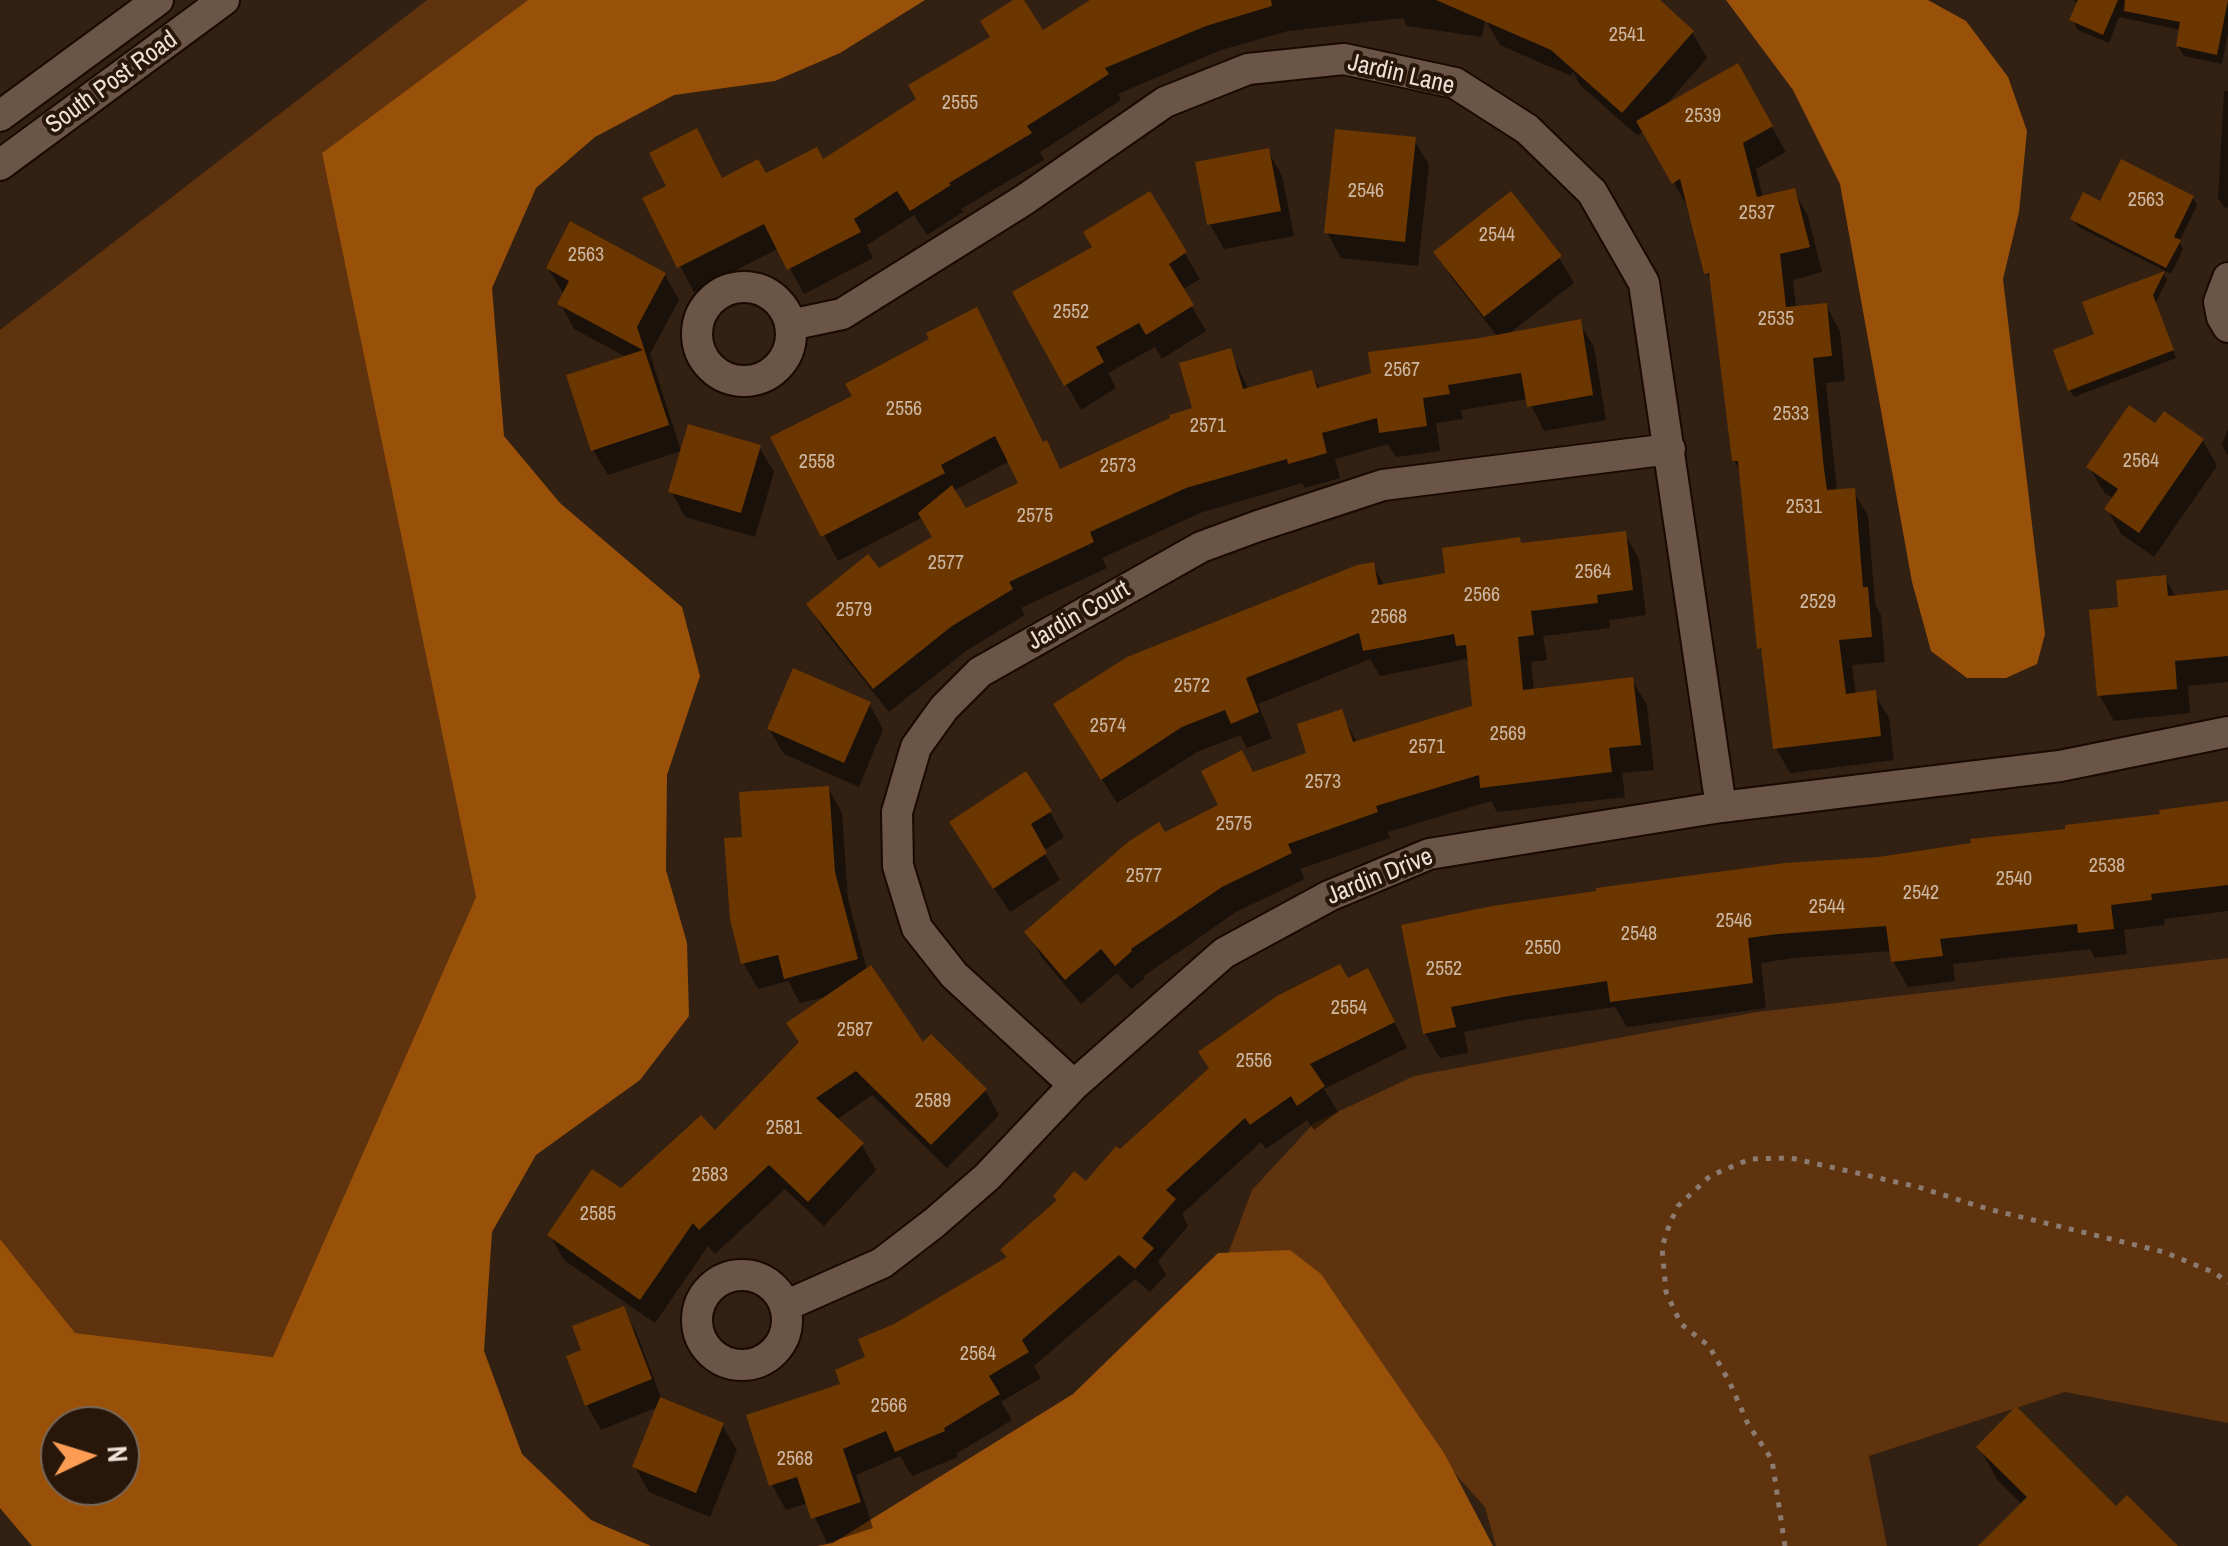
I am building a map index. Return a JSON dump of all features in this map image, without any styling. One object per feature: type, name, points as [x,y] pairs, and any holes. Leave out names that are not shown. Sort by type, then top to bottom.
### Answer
[{"type":"street","name":"South Post Road","points":[[0,116],[158,0]]},
{"type":"street","name":"South Post Road","points":[[0,166],[224,0]]},
{"type":"street","name":"Jardin Lane","points":[[790,325],[842,314],[1024,200],[1165,102],[1248,69],[1344,59],[1455,83],[1526,129],[1592,192],[1644,283],[1721,807]]},
{"type":"street","points":[[2228,278],[2218,302],[2228,326]]},
{"type":"street","name":"Jardin Court","points":[[1074,1085],[954,975],[917,928],[898,866],[897,812],[916,746],[944,708],[980,672],[1200,547],[1258,526],[1383,485],[1670,449]]},
{"type":"street","name":"Jardin Drive","points":[[785,1306],[882,1263],[908,1243],[988,1178],[1074,1085],[1224,954],[1329,896],[1429,854],[1721,807],[2060,766],[2228,732]]},
{"type":"path","points":[[1785,1546],[1772,1460],[1748,1424],[1708,1346],[1682,1324],[1666,1292],[1662,1248],[1670,1223],[1678,1206],[1710,1176],[1750,1159],[1791,1158],[2164,1252],[2228,1282]]},
{"type":"shaded area","points":[[427,0],[528,0],[322,153],[476,897],[273,1357],[74,1333],[0,1239],[0,330]]},
{"type":"shaded area","points":[[528,0],[925,0],[840,53],[775,81],[674,95],[595,137],[536,188],[492,288],[504,436],[560,503],[682,607],[700,676],[667,775],[666,870],[687,943],[689,1016],[640,1080],[536,1155],[492,1232],[484,1351],[522,1454],[591,1520],[651,1546],[32,1546],[0,1508],[0,1239],[75,1333],[273,1357],[476,897],[322,153]]},
{"type":"shaded area","points":[[1726,0],[1928,0],[1966,21],[2008,77],[2027,131],[2019,212],[2003,279],[2045,634],[2037,664],[2006,678],[1967,678],[1931,651],[1912,582],[1840,184],[1793,90]]},
{"type":"shaded area","points":[[2228,958],[2228,1423],[2065,1392],[1869,1456],[1887,1546],[1496,1546],[1485,1507],[1401,1414],[1353,1337],[1344,1306],[1319,1280],[1222,1270],[1252,1190],[1314,1123],[1414,1076],[1757,1012]]},
{"type":"shaded area","points":[[1290,1250],[1321,1274],[1444,1453],[1493,1546],[817,1546],[833,1543],[1073,1394],[1218,1253]]},
{"type":"building","points":[[1013,0],[1024,0],[1043,30],[1090,0],[1271,0],[1272,6],[1206,26],[1105,68],[1109,74],[1027,126],[1032,133],[951,185],[910,211],[897,191],[854,219],[861,232],[787,270],[764,224],[677,268],[642,198],[666,186],[649,153],[697,128],[722,178],[758,159],[766,173],[817,147],[823,159],[916,99],[908,85],[990,37],[980,21]]},
{"type":"building","points":[[1436,0],[1660,0],[1694,31],[1622,113],[1551,50]]},
{"type":"building","points":[[2078,0],[2118,0],[2103,35],[2069,20]]},
{"type":"building","points":[[2125,0],[2228,0],[2217,55],[2176,46],[2180,22],[2124,11]]},
{"type":"building","points":[[1738,63],[1773,126],[1743,143],[1757,197],[1795,188],[1810,247],[1780,254],[1786,307],[1827,303],[1832,356],[1813,358],[1824,469],[1827,490],[1855,488],[1863,587],[1868,587],[1872,637],[1839,640],[1846,694],[1876,690],[1881,736],[1773,749],[1761,648],[1757,649],[1738,461],[1732,461],[1709,273],[1704,274],[1680,179],[1672,184],[1636,121]]},
{"type":"building","points":[[1335,129],[1416,137],[1405,242],[1324,233]]},
{"type":"building","points":[[1269,148],[1281,211],[1207,225],[1195,162]]},
{"type":"building","points":[[2121,159],[2194,196],[2174,237],[2181,240],[2166,268],[2070,219],[2083,192],[2100,201]]},
{"type":"building","points":[[1150,191],[1187,252],[1169,264],[1194,305],[1146,335],[1139,323],[1096,347],[1104,362],[1064,386],[1012,292],[1092,247],[1083,232]]},
{"type":"building","points":[[1511,191],[1562,256],[1484,317],[1433,252]]},
{"type":"building","points":[[570,221],[666,273],[637,327],[669,425],[591,451],[566,375],[643,350],[557,304],[569,281],[546,268]]},
{"type":"building","points":[[2165,271],[2153,295],[2174,350],[2068,391],[2053,350],[2094,334],[2082,302]]},
{"type":"building","points":[[977,307],[1060,469],[1170,418],[1169,415],[1192,408],[1179,363],[1231,348],[1243,389],[1312,370],[1317,388],[1371,373],[1368,352],[1480,338],[1581,319],[1593,395],[1527,407],[1521,373],[1448,385],[1450,394],[1423,398],[1427,426],[1379,433],[1377,418],[1322,433],[1327,453],[1288,464],[1287,459],[1186,488],[1090,532],[1094,542],[1009,582],[1013,589],[952,626],[873,689],[806,604],[868,554],[879,568],[932,537],[918,513],[952,485],[966,508],[1018,483],[995,436],[941,465],[945,473],[821,537],[770,437],[852,396],[845,384],[929,339],[926,333]]},
{"type":"building","points":[[2129,405],[2155,423],[2164,411],[2204,439],[2139,533],[2104,509],[2118,489],[2086,467]]},
{"type":"building","points":[[688,424],[761,445],[741,513],[668,492]]},
{"type":"building","points":[[1626,531],[1633,590],[1597,595],[1598,603],[1531,611],[1534,635],[1518,637],[1523,690],[1633,677],[1641,745],[1609,748],[1612,772],[1480,788],[1479,775],[1376,806],[1378,812],[1288,844],[1292,853],[1222,887],[1131,949],[1115,966],[1101,949],[1065,980],[1024,932],[1128,842],[1159,822],[1165,832],[1218,805],[1201,771],[1242,750],[1253,772],[1306,753],[1297,724],[1342,709],[1353,742],[1472,706],[1466,645],[1456,646],[1454,634],[1363,651],[1359,633],[1246,678],[1259,712],[1231,724],[1225,710],[1182,727],[1101,780],[1053,704],[1127,657],[1357,565],[1374,562],[1378,585],[1445,573],[1442,548],[1520,537],[1521,543]]},
{"type":"building","points":[[2166,575],[2168,596],[2228,590],[2228,656],[2175,661],[2177,689],[2097,696],[2089,610],[2118,607],[2116,580]]},
{"type":"building","points":[[793,668],[871,702],[844,763],[767,729]]},
{"type":"building","points":[[1026,771],[1052,811],[1031,824],[1047,853],[993,889],[949,822]]},
{"type":"building","points":[[829,786],[835,872],[858,959],[784,979],[778,955],[741,964],[730,919],[724,838],[742,837],[739,792]]},
{"type":"building","points":[[2228,801],[2228,885],[2151,894],[2152,900],[2111,905],[2114,929],[2078,933],[2077,924],[1940,939],[1943,956],[1891,962],[1886,926],[1748,938],[1753,983],[1610,1002],[1607,981],[1509,996],[1451,1007],[1456,1027],[1423,1034],[1401,925],[1596,888],[1785,863],[1878,857],[1971,843],[1970,839],[2065,829],[2065,825]]},
{"type":"building","points":[[1340,964],[1348,978],[1368,968],[1395,1022],[1310,1064],[1325,1086],[1297,1106],[1291,1096],[1250,1125],[1245,1118],[1166,1190],[1176,1199],[1142,1238],[1154,1248],[1135,1269],[1119,1255],[1022,1340],[1029,1352],[989,1376],[1000,1394],[944,1428],[945,1431],[895,1452],[886,1431],[843,1449],[861,1502],[811,1519],[797,1477],[769,1486],[746,1415],[840,1384],[835,1370],[865,1357],[858,1339],[894,1324],[1007,1257],[1000,1250],[1057,1200],[1053,1196],[1074,1171],[1086,1181],[1116,1146],[1120,1149],[1209,1068],[1198,1052],[1277,996]]},
{"type":"building","points":[[871,965],[923,1042],[931,1034],[987,1089],[931,1145],[856,1071],[816,1098],[864,1143],[808,1202],[769,1165],[699,1230],[693,1223],[640,1300],[547,1235],[592,1169],[621,1188],[701,1115],[715,1130],[799,1042],[786,1023]]},
{"type":"building","points":[[624,1306],[652,1379],[585,1406],[566,1356],[581,1350],[572,1326]]},
{"type":"building","points":[[660,1397],[724,1423],[696,1493],[632,1467]]},
{"type":"building","points":[[2016,1406],[2116,1506],[2127,1495],[2178,1546],[1978,1546],[2027,1497],[1976,1447]]}]
